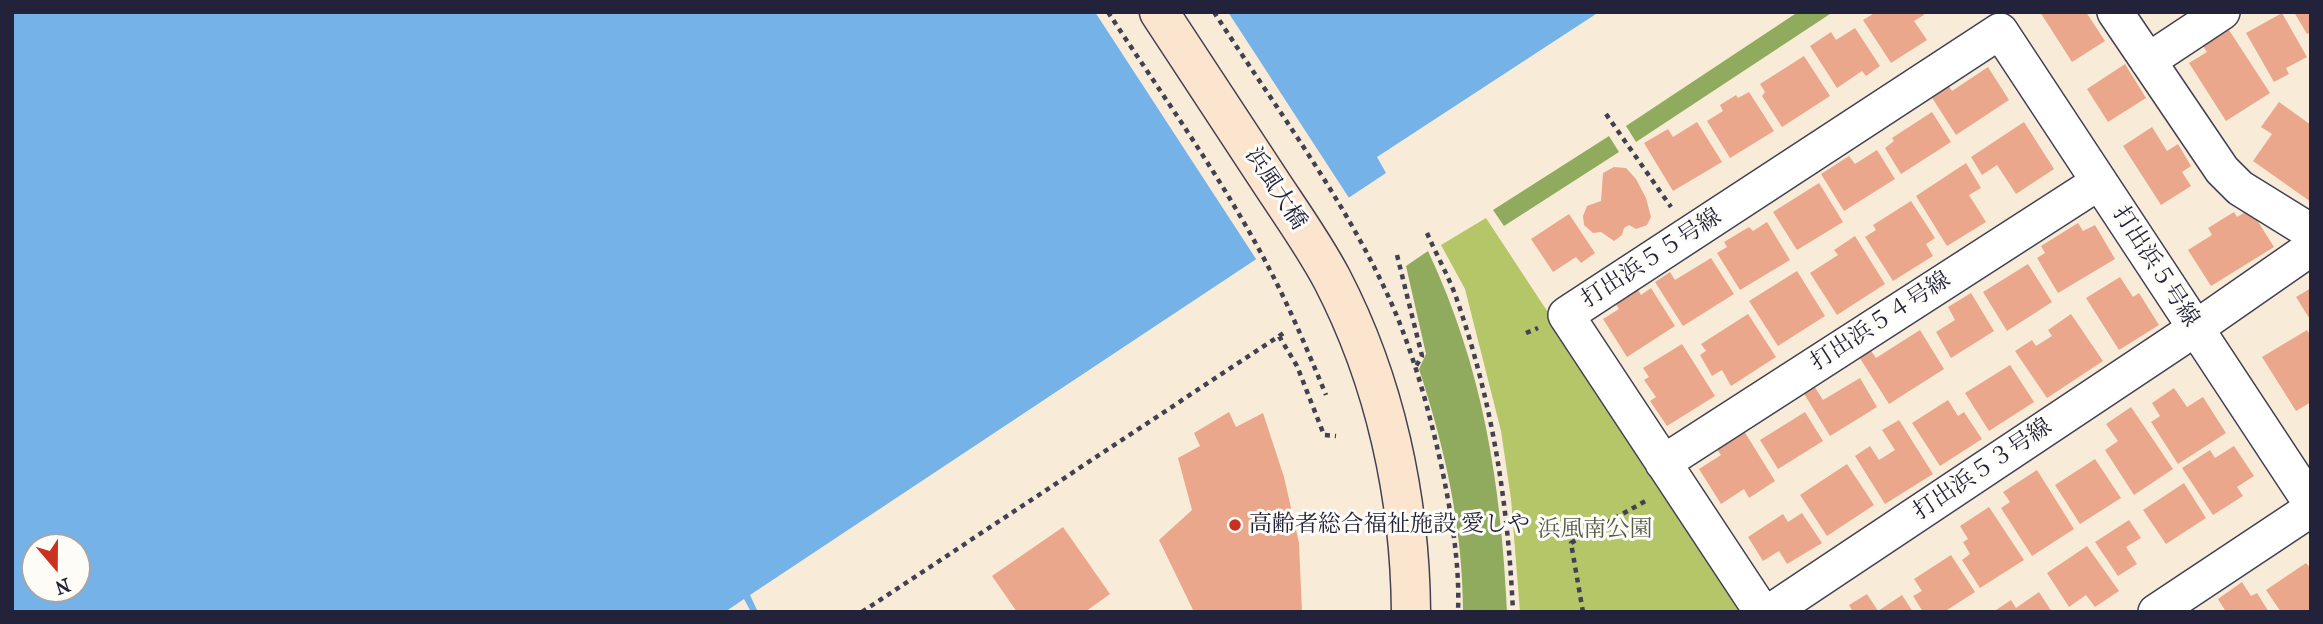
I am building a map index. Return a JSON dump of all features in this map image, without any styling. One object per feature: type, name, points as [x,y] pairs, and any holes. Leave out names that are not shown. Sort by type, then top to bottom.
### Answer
[{"type":"street","name":"浜風大橋","points":[[1159,12],[1321,259],[1351,320],[1396,460],[1406,531],[1411,612]]},
{"type":"street","points":[[2115,12],[2222,170],[2240,188],[2311,232]]},
{"type":"street","points":[[2148,61],[2222,12]]},
{"type":"street","name":"打出浜５号線","points":[[2000,31],[2311,503]]},
{"type":"street","name":"打出浜５５号線","points":[[1762,612],[1566,315],[2000,31]]},
{"type":"street","name":"打出浜５４号線","points":[[1670,473],[2099,182]]},
{"type":"street","name":"打出浜５３号線","points":[[1770,612],[2196,328],[2311,248]]},
{"type":"street","points":[[2156,612],[2311,509]]},
{"type":"path","points":[[1108,12],[1214,174],[1271,271],[1302,335],[1326,395]]},
{"type":"path","points":[[1213,12],[1346,214],[1383,284],[1406,341],[1431,419],[1450,507],[1458,612]]},
{"type":"path","points":[[1606,114],[1689,234]]},
{"type":"path","points":[[1427,233],[1455,294],[1485,391],[1506,501],[1513,612]]},
{"type":"path","points":[[1397,255],[1422,356],[1415,368]]},
{"type":"path","points":[[862,612],[1285,332]]},
{"type":"path","points":[[1279,336],[1297,366],[1324,435],[1336,436]]},
{"type":"path","points":[[1583,612],[1571,543],[1670,473]]},
{"type":"green space","points":[[1798,12],[1833,12],[1636,142],[1626,126]]},
{"type":"green space","points":[[1609,136],[1619,152],[1504,226],[1493,210]]},
{"type":"green space","name":"浜風南公園","points":[[1486,218],[1745,612],[1520,612],[1511,499],[1501,431],[1465,289],[1441,245]]},
{"type":"green space","points":[[1428,251],[1463,339],[1486,427],[1500,518],[1507,612],[1463,612],[1456,519],[1437,429],[1419,369],[1426,354],[1406,266]]},
{"type":"water","points":[[12,12],[1599,12],[1377,157],[1386,173],[750,595],[758,612],[751,612],[744,599],[725,612],[12,612]]},
{"type":"pier","points":[[1095,12],[1228,12],[1351,201],[1258,262]]},
{"type":"building","points":[[1876,12],[1923,12],[1924,15],[1914,21],[1927,40],[1891,63],[1863,20]]},
{"type":"building","points":[[2040,12],[2086,12],[2105,41],[2072,62]]},
{"type":"building","points":[[2294,12],[2311,12],[2311,32],[2307,34]]},
{"type":"building","points":[[2282,13],[2307,57],[2286,68],[2289,74],[2274,82],[2246,33]]},
{"type":"building","points":[[1855,28],[1880,66],[1866,76],[1862,71],[1837,88],[1810,46],[1831,32],[1836,40]]},
{"type":"building","points":[[2229,30],[2270,93],[2226,121],[2189,63],[2207,52],[2203,46]]},
{"type":"building","points":[[1804,56],[1830,96],[1782,127],[1762,96],[1765,92],[1760,84]]},
{"type":"building","points":[[2125,64],[2146,98],[2108,122],[2087,89]]},
{"type":"building","points":[[1988,67],[2009,100],[1956,135],[1929,93],[1946,82],[1952,91]]},
{"type":"building","points":[[1749,92],[1774,131],[1730,158],[1707,121],[1723,111],[1720,105],[1736,95],[1738,98]]},
{"type":"building","points":[[2279,102],[2311,125],[2311,202],[2253,161],[2272,134],[2261,127]]},
{"type":"building","points":[[1932,112],[1951,142],[1901,174],[1885,148],[1894,141],[1892,138]]},
{"type":"building","points":[[1697,122],[1722,162],[1673,191],[1644,143],[1668,129],[1673,137]]},
{"type":"building","points":[[2024,122],[2054,169],[2016,194],[1997,165],[1982,175],[1971,157]]},
{"type":"building","points":[[2152,127],[2167,151],[2178,144],[2191,166],[2182,172],[2191,186],[2161,205],[2123,146]]},
{"type":"building","points":[[1877,150],[1895,179],[1844,211],[1821,174],[1849,156],[1855,164]]},
{"type":"building","points":[[1966,163],[1981,188],[1969,195],[1986,222],[1947,246],[1916,196]]},
{"type":"building","points":[[1614,167],[1626,168],[1636,179],[1646,198],[1651,217],[1647,225],[1636,229],[1629,225],[1624,228],[1622,235],[1614,241],[1601,232],[1593,233],[1584,225],[1583,216],[1587,206],[1601,201],[1603,173]]},
{"type":"building","points":[[1819,183],[1843,222],[1797,250],[1773,212]]},
{"type":"building","points":[[1911,201],[1935,238],[1926,244],[1933,256],[1893,281],[1865,237],[1876,230],[1873,225]]},
{"type":"building","points":[[2250,209],[2274,247],[2211,286],[2188,250],[2212,235],[2208,228],[2234,212],[2237,217]]},
{"type":"building","points":[[1569,214],[1595,253],[1581,263],[1576,257],[1553,272],[1531,239]]},
{"type":"building","points":[[1767,222],[1790,260],[1740,290],[1717,253],[1727,247],[1724,242],[1749,227],[1753,231]]},
{"type":"building","points":[[2078,223],[2083,231],[2095,225],[2115,259],[2058,293],[2037,258],[2045,253],[2041,246]]},
{"type":"building","points":[[1855,236],[1885,284],[1837,315],[1810,273],[1838,255],[1834,250]]},
{"type":"building","points":[[1711,258],[1734,294],[1683,326],[1655,282],[1670,272],[1675,280]]},
{"type":"building","points":[[2028,264],[2052,302],[2007,331],[1983,292]]},
{"type":"building","points":[[1797,271],[1825,316],[1778,346],[1749,301]]},
{"type":"building","points":[[2120,277],[2133,297],[2139,293],[2159,325],[2119,350],[2086,298]]},
{"type":"building","points":[[1637,288],[1641,295],[1651,288],[1675,326],[1627,357],[1603,319],[1619,309],[1615,303]]},
{"type":"building","points":[[2311,288],[2311,321],[2296,297]]},
{"type":"building","points":[[1971,293],[1994,331],[1951,358],[1936,332],[1955,320],[1948,307]]},
{"type":"building","points":[[1748,314],[1776,357],[1731,386],[1722,370],[1712,376],[1700,355],[1706,351],[1701,344]]},
{"type":"building","points":[[2071,314],[2103,361],[2047,398],[2015,351],[2032,340],[2036,346],[2052,336],[2048,330]]},
{"type":"building","points":[[1920,330],[1944,369],[1889,404],[1856,352],[1867,345],[1876,358]]},
{"type":"building","points":[[2307,330],[2311,336],[2311,402],[2296,411],[2262,357]]},
{"type":"building","points":[[1682,344],[1715,396],[1667,426],[1650,401],[1656,397],[1644,380],[1649,377],[1643,368]]},
{"type":"building","points":[[2010,365],[2034,402],[1989,431],[1965,393]]},
{"type":"building","points":[[1860,378],[1877,407],[1830,436],[1803,392],[1814,386],[1823,400]]},
{"type":"building","points":[[2174,388],[2187,407],[2203,397],[2226,433],[2178,464],[2151,422],[2160,416],[2152,403]]},
{"type":"building","points":[[1948,400],[1958,416],[1964,412],[1982,439],[1940,466],[1912,423]]},
{"type":"building","points":[[2131,407],[2173,469],[2134,495],[2105,450],[2118,441],[2106,424]]},
{"type":"building","name":"高齢者総合福祉施設 愛しや","points":[[1229,412],[1236,427],[1263,413],[1284,477],[1299,543],[1302,612],[1194,612],[1159,540],[1192,510],[1178,458],[1200,446],[1194,433]]},
{"type":"building","points":[[1805,412],[1823,441],[1778,469],[1760,440]]},
{"type":"building","points":[[1899,420],[1933,474],[1885,504],[1855,456],[1870,446],[1879,460],[1895,450],[1882,430]]},
{"type":"building","points":[[1744,431],[1775,481],[1749,498],[1744,489],[1721,504],[1699,469],[1721,455],[1716,448]]},
{"type":"building","points":[[2234,446],[2254,476],[2237,487],[2243,496],[2213,515],[2182,468],[2210,450],[2215,458]]},
{"type":"building","points":[[2095,459],[2121,498],[2080,524],[2055,485]]},
{"type":"building","points":[[1847,464],[1874,505],[1827,536],[1800,495]]},
{"type":"building","points":[[2037,470],[2074,529],[2032,556],[2001,508],[2010,502],[2003,492]]},
{"type":"building","points":[[2184,483],[2206,518],[2166,544],[2143,510]]},
{"type":"building","points":[[1989,507],[2024,560],[1980,588],[1962,560],[1970,554],[1963,542],[1968,539],[1960,526]]},
{"type":"building","points":[[1802,513],[1822,543],[1787,564],[1779,551],[1763,561],[1748,537],[1783,514],[1788,522]]},
{"type":"building","points":[[2129,520],[2141,538],[2126,547],[2137,564],[2118,576],[2095,542]]},
{"type":"building","points":[[1063,527],[1110,594],[1085,612],[1017,612],[992,576]]},
{"type":"building","points":[[2087,546],[2119,591],[2095,607],[2086,595],[2069,607],[2047,573]]},
{"type":"building","points":[[1951,555],[1975,592],[1944,612],[1923,612],[1913,596],[1922,591],[1914,579]]},
{"type":"building","points":[[2306,563],[2311,569],[2311,612],[2281,612],[2266,590]]},
{"type":"building","points":[[2242,582],[2251,596],[2257,593],[2269,612],[2226,612],[2218,599]]},
{"type":"building","points":[[2039,592],[2052,612],[1993,612],[2011,600],[2016,608]]},
{"type":"building","points":[[1867,594],[1878,611],[1902,595],[1913,612],[1853,612],[1849,605]]},
{"type":"place","name":"高齢者総合福祉施設 愛しや","points":[[1235,525]]}]
